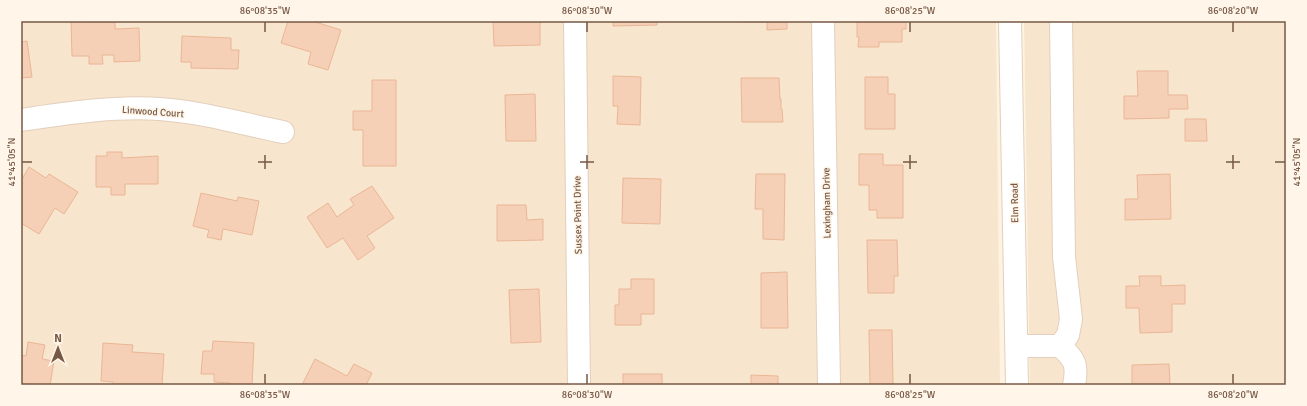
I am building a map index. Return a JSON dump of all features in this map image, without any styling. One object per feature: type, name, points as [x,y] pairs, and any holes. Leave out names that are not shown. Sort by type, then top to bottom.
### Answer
[{"type":"street","name":"Sussex Point Drive","points":[[575,21],[579,385]]},
{"type":"street","name":"Lexingham Drive","points":[[823,21],[829,385]]},
{"type":"street","name":"Elm Road","points":[[1010,21],[1017,385]]},
{"type":"street","points":[[1060,346],[1068,335],[1071,319],[1064,258],[1061,21]]},
{"type":"street","name":"Linwood Court","points":[[21,120],[65,113],[120,108],[161,110],[202,115],[283,132]]},
{"type":"street","points":[[1017,346],[1060,346],[1070,354],[1075,364],[1076,374],[1074,385]]},
{"type":"shaded area","points":[[21,21],[996,21],[1000,385],[21,385]]},
{"type":"shaded area","points":[[1024,21],[1286,21],[1286,385],[1030,385]]},
{"type":"building","points":[[71,21],[115,22],[115,29],[139,28],[140,61],[114,62],[114,55],[102,55],[103,64],[89,64],[89,56],[72,56]]},
{"type":"building","points":[[288,21],[312,21],[341,30],[328,70],[308,64],[311,52],[281,43]]},
{"type":"building","points":[[493,21],[540,21],[540,45],[494,46]]},
{"type":"building","points":[[613,21],[657,21],[657,25],[613,26]]},
{"type":"building","points":[[742,21],[787,21],[787,29],[767,30],[767,22]]},
{"type":"building","points":[[857,21],[906,21],[906,29],[902,29],[902,42],[879,42],[879,47],[858,47],[859,37],[857,37]]},
{"type":"building","points":[[182,36],[231,38],[231,50],[239,50],[238,69],[191,68],[191,62],[181,62]]},
{"type":"building","points":[[27,41],[32,77],[21,78],[21,42]]},
{"type":"building","points":[[1137,71],[1168,71],[1168,95],[1187,95],[1188,109],[1169,109],[1169,118],[1124,119],[1124,96],[1138,96]]},
{"type":"building","points":[[613,76],[641,77],[640,125],[617,124],[618,106],[613,106]]},
{"type":"building","points":[[865,77],[888,77],[888,94],[895,94],[895,129],[865,129]]},
{"type":"building","points":[[741,78],[779,78],[783,122],[742,122]]},
{"type":"building","points":[[372,80],[396,80],[396,166],[363,166],[363,130],[353,130],[353,111],[372,111]]},
{"type":"building","points":[[535,94],[536,141],[506,141],[505,95]]},
{"type":"building","points":[[1185,119],[1206,119],[1207,141],[1185,141]]},
{"type":"building","points":[[107,152],[122,152],[122,158],[158,156],[158,184],[125,184],[125,195],[111,195],[111,187],[96,187],[96,156],[107,156]]},
{"type":"building","points":[[859,154],[883,154],[883,165],[903,165],[903,218],[877,218],[877,210],[869,210],[869,185],[859,185]]},
{"type":"building","points":[[29,167],[46,178],[49,174],[78,192],[64,214],[55,208],[39,234],[21,223],[21,181]]},
{"type":"building","points":[[756,174],[785,174],[784,240],[763,239],[763,209],[755,209]]},
{"type":"building","points":[[1170,174],[1171,219],[1125,220],[1125,199],[1138,199],[1137,175]]},
{"type":"building","points":[[623,178],[661,179],[660,224],[622,223]]},
{"type":"building","points":[[372,186],[394,218],[367,236],[375,248],[358,260],[343,238],[327,248],[307,217],[328,203],[337,217],[354,205],[350,199]]},
{"type":"building","points":[[201,193],[237,201],[238,197],[259,201],[252,235],[223,229],[221,240],[207,237],[209,230],[193,226]]},
{"type":"building","points":[[497,205],[526,205],[527,220],[543,219],[543,240],[497,241]]},
{"type":"building","points":[[867,240],[897,240],[898,276],[894,276],[894,293],[868,293]]},
{"type":"building","points":[[787,272],[788,328],[761,328],[761,273]]},
{"type":"building","points":[[1139,276],[1161,276],[1161,286],[1185,285],[1185,304],[1172,304],[1172,332],[1140,333],[1139,308],[1126,308],[1126,286],[1140,286]]},
{"type":"building","points":[[631,279],[654,279],[654,314],[641,314],[641,325],[615,325],[615,305],[619,305],[619,289],[631,289]]},
{"type":"building","points":[[539,289],[541,342],[511,343],[509,290]]},
{"type":"building","points":[[869,330],[892,330],[893,385],[870,385]]},
{"type":"building","points":[[213,341],[254,343],[252,385],[230,385],[230,383],[214,382],[214,374],[201,374],[203,351],[212,351]]},
{"type":"building","points":[[28,342],[45,345],[42,359],[54,361],[50,385],[32,385],[21,383],[21,355],[26,356]]},
{"type":"building","points":[[103,343],[133,345],[132,352],[164,354],[162,385],[113,385],[113,382],[101,381]]},
{"type":"building","points":[[315,359],[347,376],[354,364],[372,373],[366,385],[302,385]]},
{"type":"building","points":[[1169,364],[1170,385],[1132,385],[1132,365]]},
{"type":"building","points":[[623,374],[662,374],[662,385],[623,385]]},
{"type":"building","points":[[751,375],[778,376],[778,384],[785,385],[751,385]]}]
